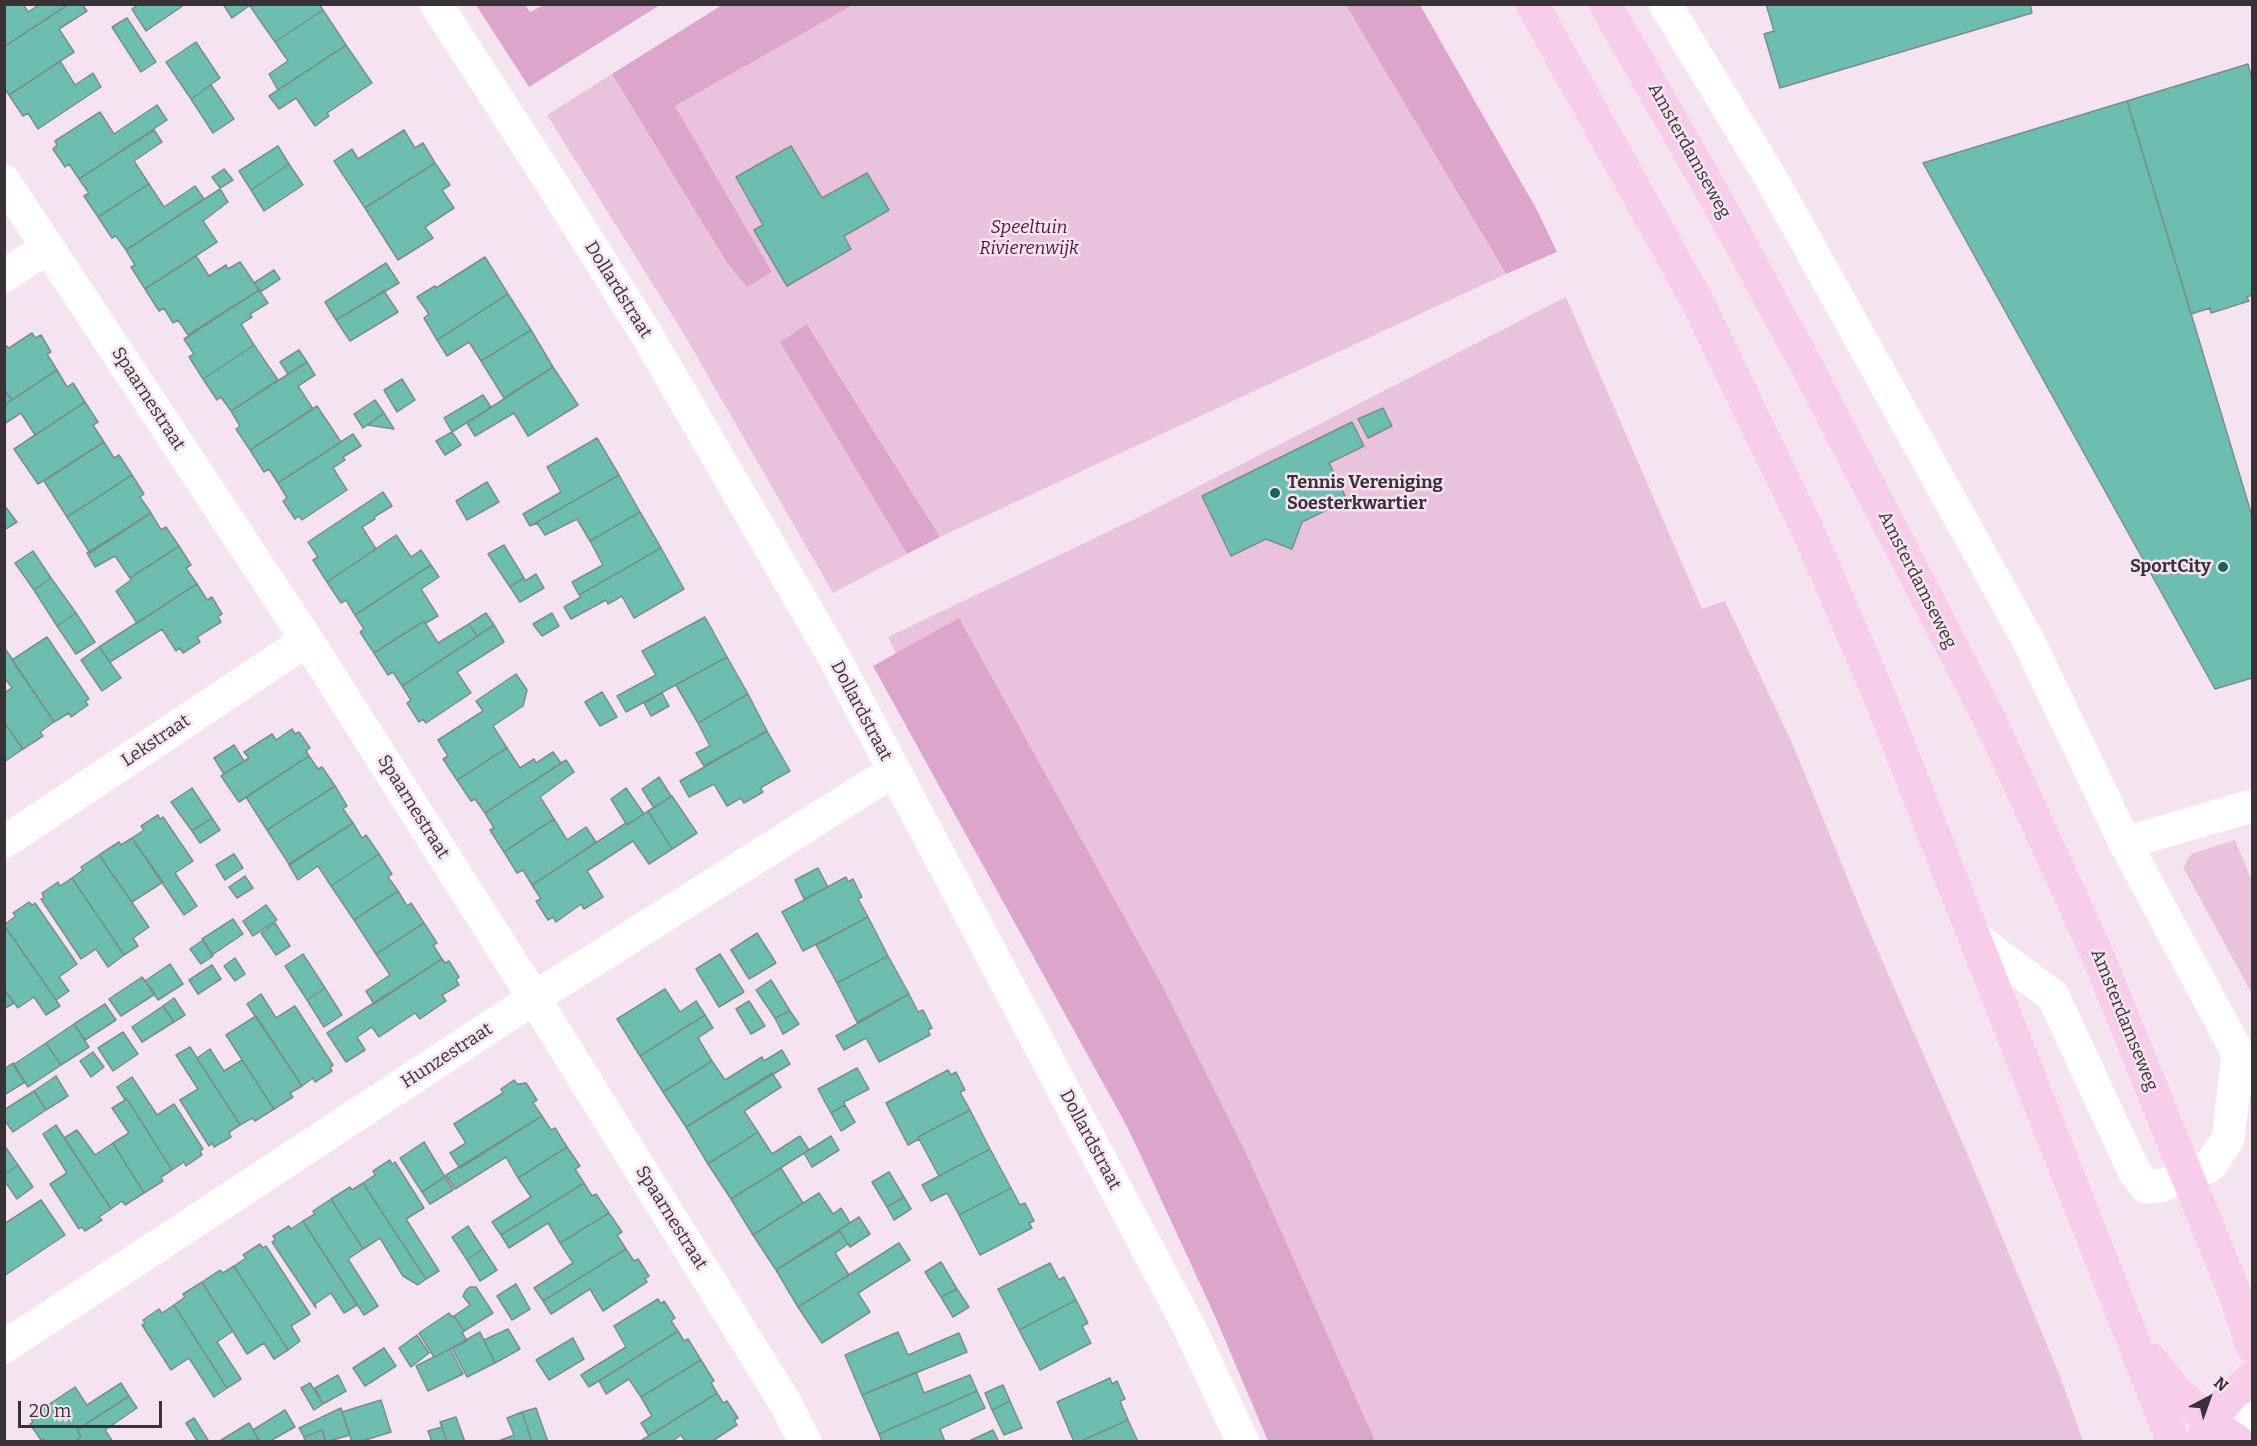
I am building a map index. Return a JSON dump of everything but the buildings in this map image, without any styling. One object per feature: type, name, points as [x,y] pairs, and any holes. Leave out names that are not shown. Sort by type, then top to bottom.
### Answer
[{"type":"main road","points":[[1532,4],[1696,299],[1799,512],[1879,694],[2173,1442]]},
{"type":"main road","name":"Amsterdamseweg","points":[[1605,4],[1732,227],[1811,374],[1989,718],[2098,956],[2235,1294],[2253,1346]]},
{"type":"main road","points":[[2132,1335],[2206,1432],[2238,1442]]},
{"type":"main road","points":[[2206,1432],[2231,1396],[2253,1378]]},
{"type":"street","name":"Dollardstraat","points":[[436,4],[645,332],[834,657],[1185,1318],[1243,1442]]},
{"type":"street","points":[[1665,4],[1772,180],[2028,640],[2125,843],[2245,1067],[2228,1139],[2210,1166],[2160,1186],[2146,1187],[2134,1171],[2053,996],[1974,937]]},
{"type":"street","name":"Spaarnestraat","points":[[4,181],[307,640],[534,998],[786,1404],[806,1442]]},
{"type":"street","points":[[4,276],[48,247]]},
{"type":"street","name":"Lekstraat","points":[[4,842],[307,640]]},
{"type":"street","name":"Hunzestraat","points":[[4,1347],[534,998],[893,771]]},
{"type":"street","points":[[2125,843],[2248,807]]},
{"type":"street","points":[[2248,1442],[2253,1416]]},
{"type":"green space","name":"Speeltuin Rivierenwijk","points":[[853,5],[1346,5],[1506,274],[940,537],[808,325],[780,342],[907,554],[833,593],[684,334],[547,115],[612,74],[725,260],[772,272],[675,106]]},
{"type":"green space","points":[[1566,297],[1702,609],[1725,601],[1792,743],[1870,933],[1970,1160],[2060,1376],[2083,1441],[1280,1441],[888,637],[1143,515]]},
{"type":"green space","points":[[2235,840],[2252,881],[2252,994],[2183,867],[2191,854]]},
{"type":"shaded area","points":[[476,5],[525,5],[530,12],[544,5],[660,5],[529,87]]},
{"type":"shaded area","points":[[722,5],[853,5],[675,106],[772,272],[747,287],[725,260],[612,74]]},
{"type":"shaded area","points":[[1346,5],[1420,5],[1537,210],[1557,252],[1506,274]]},
{"type":"shaded area","points":[[807,324],[940,537],[907,554],[780,342]]},
{"type":"shaded area","points":[[959,618],[1164,989],[1245,1151],[1375,1441],[1268,1441],[1214,1314],[1129,1130],[873,666]]},
{"type":"place","name":"Tennis Vereniging Soesterkwartier","points":[[1275,493]]},
{"type":"place","name":"SportCity","points":[[2223,567]]}]
